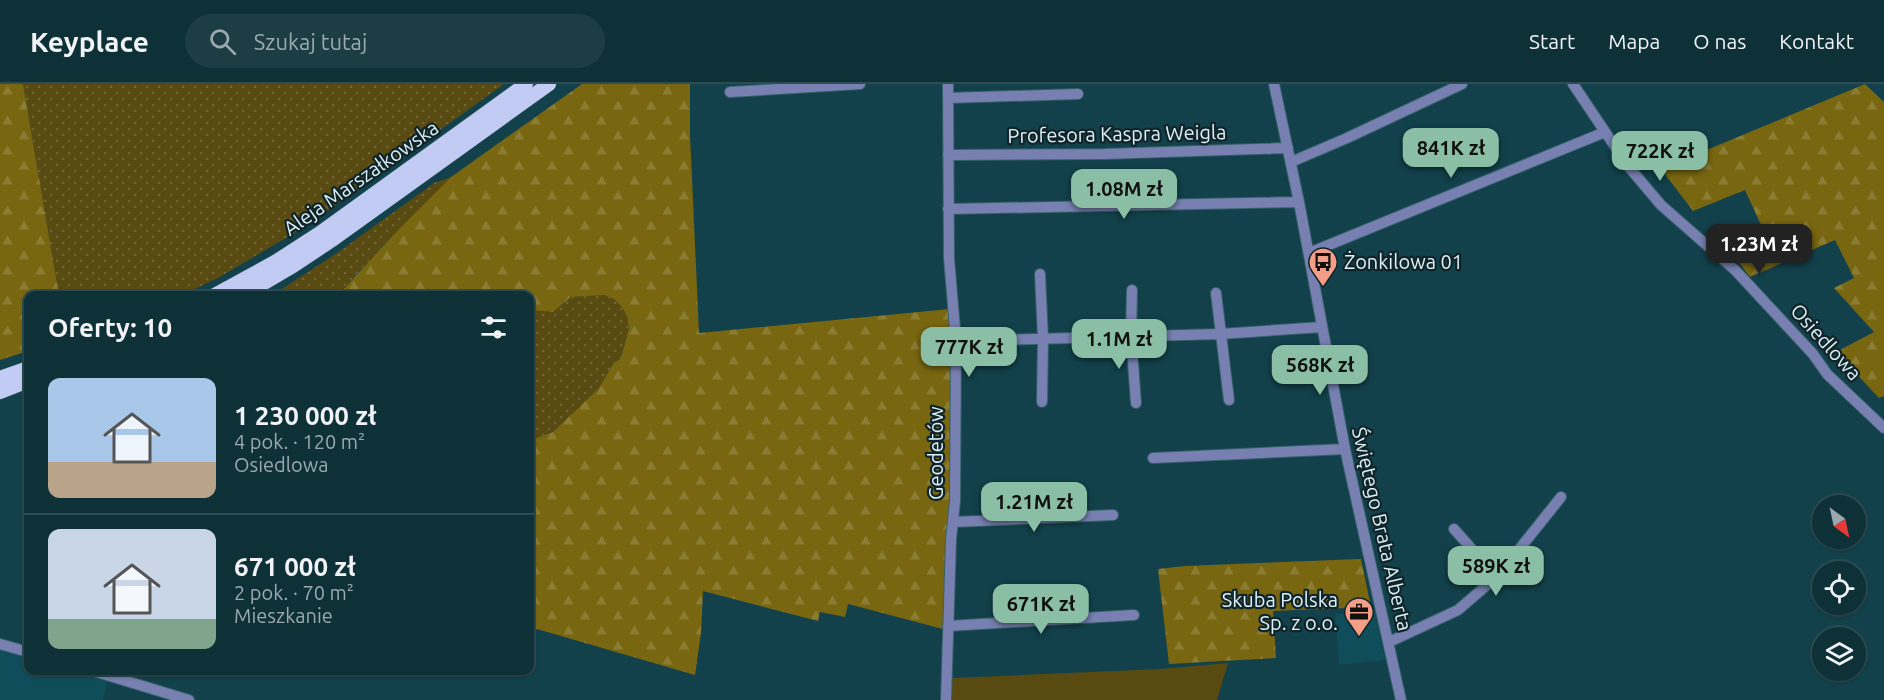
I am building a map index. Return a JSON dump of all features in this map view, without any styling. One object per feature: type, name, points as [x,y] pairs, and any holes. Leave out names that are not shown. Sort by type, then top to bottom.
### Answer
[{"type":"main road","name":"Aleja Marszałkowska","points":[[222,291],[275,262],[320,233],[526,84]]},
{"type":"main road","name":"Aleja Marszałkowska","points":[[250,291],[332,240],[549,84]]},
{"type":"main road","points":[[0,378],[24,369]]},
{"type":"main road","points":[[0,392],[24,383]]},
{"type":"street","points":[[735,89],[860,84]]},
{"type":"street","name":"Geodetów","points":[[946,700],[955,472],[956,341],[949,258],[948,84]]},
{"type":"street","name":"Świętego Brata Alberta","points":[[1274,84],[1299,201],[1345,449],[1401,700]]},
{"type":"street","points":[[1291,162],[1462,84]]},
{"type":"street","name":"Osiedlowa","points":[[1573,84],[1638,179],[1661,205],[1735,270],[1813,354],[1827,374],[1884,428]]},
{"type":"street","points":[[948,98],[1078,94]]},
{"type":"street","points":[[1309,253],[1605,132]]},
{"type":"street","name":"Profesora Kaspra Weigla","points":[[948,155],[1105,154],[1287,148]]},
{"type":"street","points":[[948,209],[1299,201]]},
{"type":"street","points":[[1040,274],[1043,338],[1042,402]]},
{"type":"street","points":[[1132,290],[1131,336],[1136,403]]},
{"type":"street","points":[[1216,293],[1229,400]]},
{"type":"street","points":[[956,341],[1220,334],[1322,327]]},
{"type":"street","points":[[1153,458],[1345,449]]},
{"type":"street","points":[[1389,642],[1458,610],[1496,576],[1561,497]]},
{"type":"street","points":[[953,522],[1113,516]]},
{"type":"street","points":[[1454,530],[1496,576]]},
{"type":"street","points":[[948,626],[1134,615]]},
{"type":"street","points":[[0,644],[24,651]]},
{"type":"street","points":[[106,675],[189,700]]},
{"type":"shaded area","points":[[23,84],[504,84],[306,226],[218,278],[191,291],[58,291]]},
{"type":"shaded area","points":[[451,177],[341,291],[279,291],[337,253],[434,183]]},
{"type":"shaded area","points":[[604,295],[614,299],[627,316],[629,328],[621,358],[613,364],[599,388],[553,432],[534,439],[534,310],[553,312],[571,297]]},
{"type":"shaded area","points":[[1375,612],[1385,660],[1339,665],[1335,614]]},
{"type":"shaded area","points":[[0,644],[24,651],[24,675],[109,676],[103,700],[0,700]]},
{"type":"shaded area","points":[[1228,663],[1217,700],[952,700],[952,678],[1160,669]]},
{"type":"green space","points":[[0,84],[23,84],[58,291],[24,291],[24,352],[0,360]]},
{"type":"green space","points":[[582,84],[690,84],[690,135],[699,333],[950,309],[952,469],[943,629],[848,604],[845,617],[820,612],[818,621],[703,591],[701,633],[695,675],[534,628],[534,439],[553,432],[599,388],[613,364],[621,358],[629,328],[627,316],[614,299],[604,295],[571,297],[553,312],[534,310],[534,291],[342,291],[451,177]]},
{"type":"green space","points":[[1865,84],[1884,102],[1884,396],[1879,398],[1836,352],[1874,332],[1834,288],[1854,278],[1835,240],[1750,277],[1723,241],[1761,225],[1745,190],[1693,211],[1661,169]]},
{"type":"green space","points":[[1361,559],[1371,607],[1273,611],[1276,658],[1169,664],[1158,569]]},
{"type":"place","name":"Żonkilowa 01","points":[[1323,288]]},
{"type":"place","name":"Skuba Polska Sp. z o.o.","points":[[1359,638]]}]
